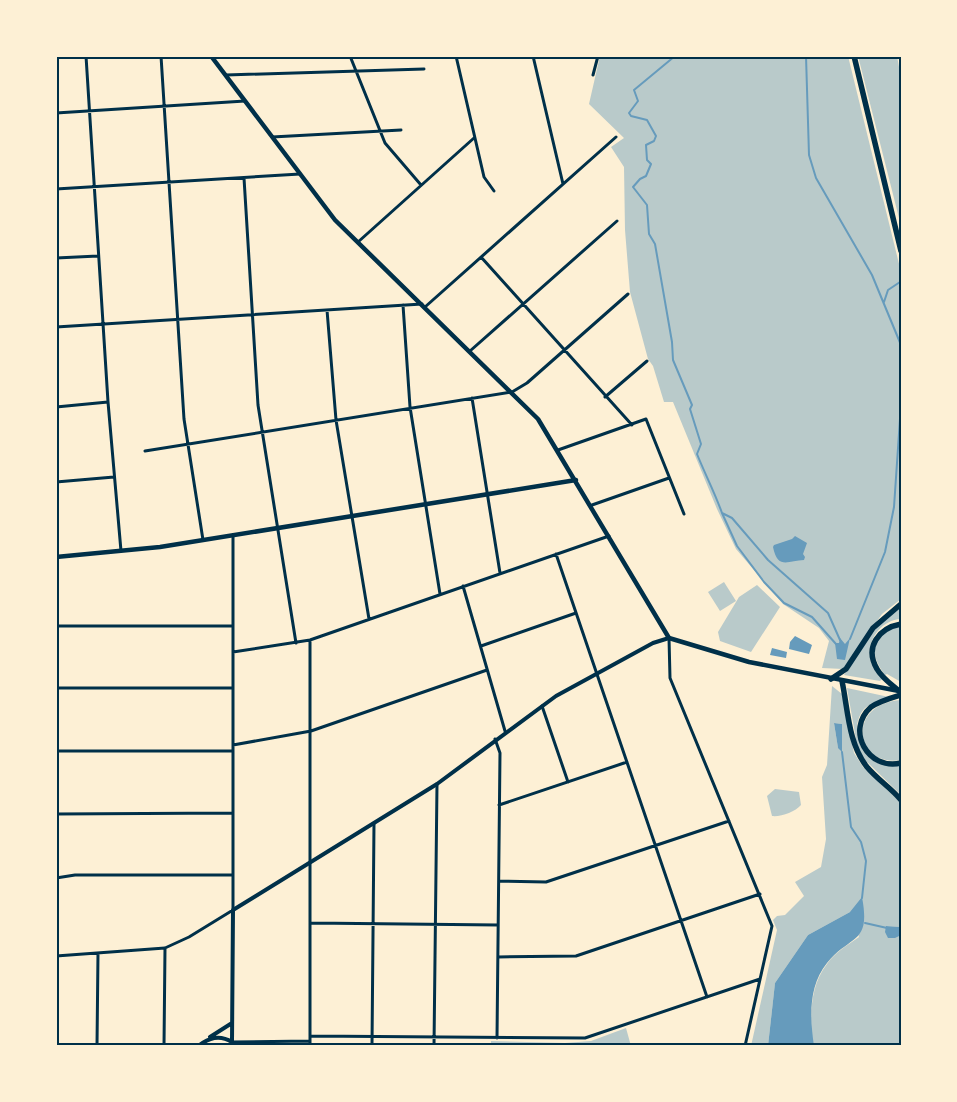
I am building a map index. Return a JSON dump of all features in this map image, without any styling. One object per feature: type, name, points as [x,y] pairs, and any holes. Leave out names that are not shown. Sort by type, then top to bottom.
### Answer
[{"type":"highway","points":[[854,56],[901,251]]},
{"type":"highway","points":[[831,679],[846,669],[874,628],[901,604]]},
{"type":"highway","points":[[901,624],[889,626],[882,630],[873,645],[872,656],[877,670],[900,693],[871,708],[862,720],[860,737],[865,749],[879,761],[886,764],[901,763]]},
{"type":"highway","points":[[842,681],[857,751],[868,768],[901,800]]},
{"type":"main road","points":[[211,56],[335,220],[538,419],[610,535],[669,638],[749,662],[900,693]]},
{"type":"main road","points":[[56,557],[121,551],[233,536],[576,480]]},
{"type":"street","points":[[86,56],[102,324],[121,551]]},
{"type":"street","points":[[161,56],[184,419],[203,540]]},
{"type":"street","points":[[350,56],[385,143],[421,185]]},
{"type":"street","points":[[456,56],[484,178],[494,191]]},
{"type":"street","points":[[533,56],[563,184]]},
{"type":"street","points":[[593,75],[598,56]]},
{"type":"street","points":[[225,75],[424,69]]},
{"type":"street","points":[[56,113],[245,101]]},
{"type":"street","points":[[272,137],[401,130]]},
{"type":"street","points":[[56,327],[423,306],[616,137]]},
{"type":"street","points":[[358,242],[474,138]]},
{"type":"street","points":[[56,189],[300,174]]},
{"type":"street","points":[[244,178],[258,405],[296,644]]},
{"type":"street","points":[[470,351],[617,221]]},
{"type":"street","points":[[56,258],[98,256]]},
{"type":"street","points":[[481,257],[632,425]]},
{"type":"street","points":[[145,451],[512,392],[527,384],[628,294]]},
{"type":"street","points":[[403,306],[410,407],[440,594]]},
{"type":"street","points":[[327,310],[336,420],[368,619]]},
{"type":"street","points":[[605,397],[647,361]]},
{"type":"street","points":[[472,398],[500,573]]},
{"type":"street","points":[[56,407],[108,402]]},
{"type":"street","points":[[558,450],[646,419],[684,514]]},
{"type":"street","points":[[56,482],[114,477]]},
{"type":"street","points":[[592,505],[669,478]]},
{"type":"street","points":[[233,652],[296,644],[310,640],[610,535]]},
{"type":"street","points":[[232,1044],[233,536]]},
{"type":"street","points":[[556,554],[707,997]]},
{"type":"street","points":[[463,586],[505,732]]},
{"type":"street","points":[[480,646],[576,613]]},
{"type":"street","points":[[56,626],[233,626]]},
{"type":"street","points":[[56,956],[165,948],[189,937],[437,784],[495,739],[542,706],[597,672],[653,643],[669,638],[670,678],[772,926],[745,1046]]},
{"type":"street","points":[[310,640],[310,1046]]},
{"type":"street","points":[[233,745],[311,731],[487,670]]},
{"type":"street","points":[[56,688],[233,688]]},
{"type":"street","points":[[542,706],[568,782]]},
{"type":"street","points":[[495,739],[500,753],[497,1038]]},
{"type":"street","points":[[56,752],[233,750]]},
{"type":"street","points":[[499,806],[627,762]]},
{"type":"street","points":[[434,1046],[437,784]]},
{"type":"street","points":[[56,814],[233,813]]},
{"type":"street","points":[[499,882],[546,882],[729,821]]},
{"type":"street","points":[[372,1046],[374,823]]},
{"type":"street","points":[[56,878],[75,875],[233,875]]},
{"type":"street","points":[[498,956],[576,956],[760,894]]},
{"type":"street","points":[[311,923],[498,926]]},
{"type":"street","points":[[164,1046],[165,948]]},
{"type":"street","points":[[97,1046],[98,953]]},
{"type":"street","points":[[310,1036],[584,1038],[760,979]]},
{"type":"street","points":[[198,1046],[232,1024]]},
{"type":"street","points":[[210,1037],[222,1038],[232,1044],[310,1041]]},
{"type":"shaded area","points":[[600,56],[848,56],[901,272],[901,599],[882,614],[843,669],[822,668],[829,641],[819,628],[783,604],[736,549],[717,509],[673,402],[664,402],[653,366],[648,359],[630,292],[625,230],[624,167],[611,147],[624,138],[589,104]]},
{"type":"shaded area","points":[[858,56],[897,56],[901,78],[901,226]]},
{"type":"shaded area","points":[[724,582],[736,601],[720,611],[708,592]]},
{"type":"shaded area","points":[[757,585],[780,607],[751,652],[720,641],[718,632],[739,597]]},
{"type":"shaded area","points":[[900,607],[901,619],[894,620],[882,627],[873,638],[871,644],[870,658],[882,679],[880,681],[844,675],[877,627]]},
{"type":"shaded area","points":[[901,626],[901,682],[887,674],[885,675],[876,660],[874,649],[882,634]]},
{"type":"shaded area","points":[[832,686],[842,694],[854,753],[863,767],[901,803],[901,927],[886,926],[896,936],[901,935],[901,1046],[813,1046],[811,1025],[812,1003],[821,973],[834,956],[859,937],[850,912],[808,935],[775,983],[768,1046],[751,1046],[777,930],[773,920],[777,916],[785,915],[804,896],[795,882],[821,867],[826,839],[822,777],[827,765]],"holes":[[[834,723],[842,724],[838,748]]]},
{"type":"shaded area","points":[[847,688],[889,697],[873,703],[864,709],[860,715],[857,729],[860,744],[868,757],[880,764],[901,765],[901,795],[864,759],[857,745]]},
{"type":"shaded area","points":[[901,700],[901,760],[885,760],[874,755],[866,746],[863,734],[864,723],[871,712],[883,704]]},
{"type":"shaded area","points":[[775,789],[799,792],[801,805],[788,814],[772,816],[767,796]]},
{"type":"shaded area","points":[[626,1028],[631,1046],[491,1046],[491,1041],[565,1043],[591,1041]]},
{"type":"water","points":[[795,536],[807,543],[803,554],[804,560],[781,562],[775,554],[774,545],[792,539]]},
{"type":"water","points":[[795,636],[812,645],[809,654],[789,649],[790,642]]},
{"type":"water","points":[[840,638],[845,644],[850,638],[845,660],[837,659],[835,643],[839,643]]},
{"type":"water","points":[[772,648],[787,652],[786,658],[770,655]]},
{"type":"water","points":[[834,723],[842,724],[842,752],[838,748]]},
{"type":"water","points":[[862,897],[864,923],[861,931],[857,937],[827,963],[816,982],[811,1014],[814,1046],[768,1046],[775,983],[808,935],[850,912]]},
{"type":"water","points":[[886,926],[901,927],[901,935],[895,938],[888,938],[885,932]]},
{"type":"waterway","points":[[675,56],[634,90],[638,101],[629,113],[631,116],[647,120],[656,136],[654,141],[646,145],[647,160],[651,164],[646,176],[640,179],[633,187],[647,205],[649,234],[655,244],[672,342],[673,360],[692,405],[690,409],[701,444],[697,454],[722,513],[732,518],[768,560],[828,613],[840,640]]},
{"type":"waterway","points":[[806,56],[809,155],[816,178],[872,275],[901,345]]},
{"type":"waterway","points":[[884,302],[888,290],[900,282]]},
{"type":"waterway","points":[[850,639],[885,552],[894,507],[901,404]]},
{"type":"waterway","points":[[722,513],[737,546],[764,582],[784,603],[812,617],[836,644]]},
{"type":"waterway","points":[[842,752],[851,827],[861,842],[866,861],[862,898]]},
{"type":"waterway","points":[[865,923],[887,928]]}]
